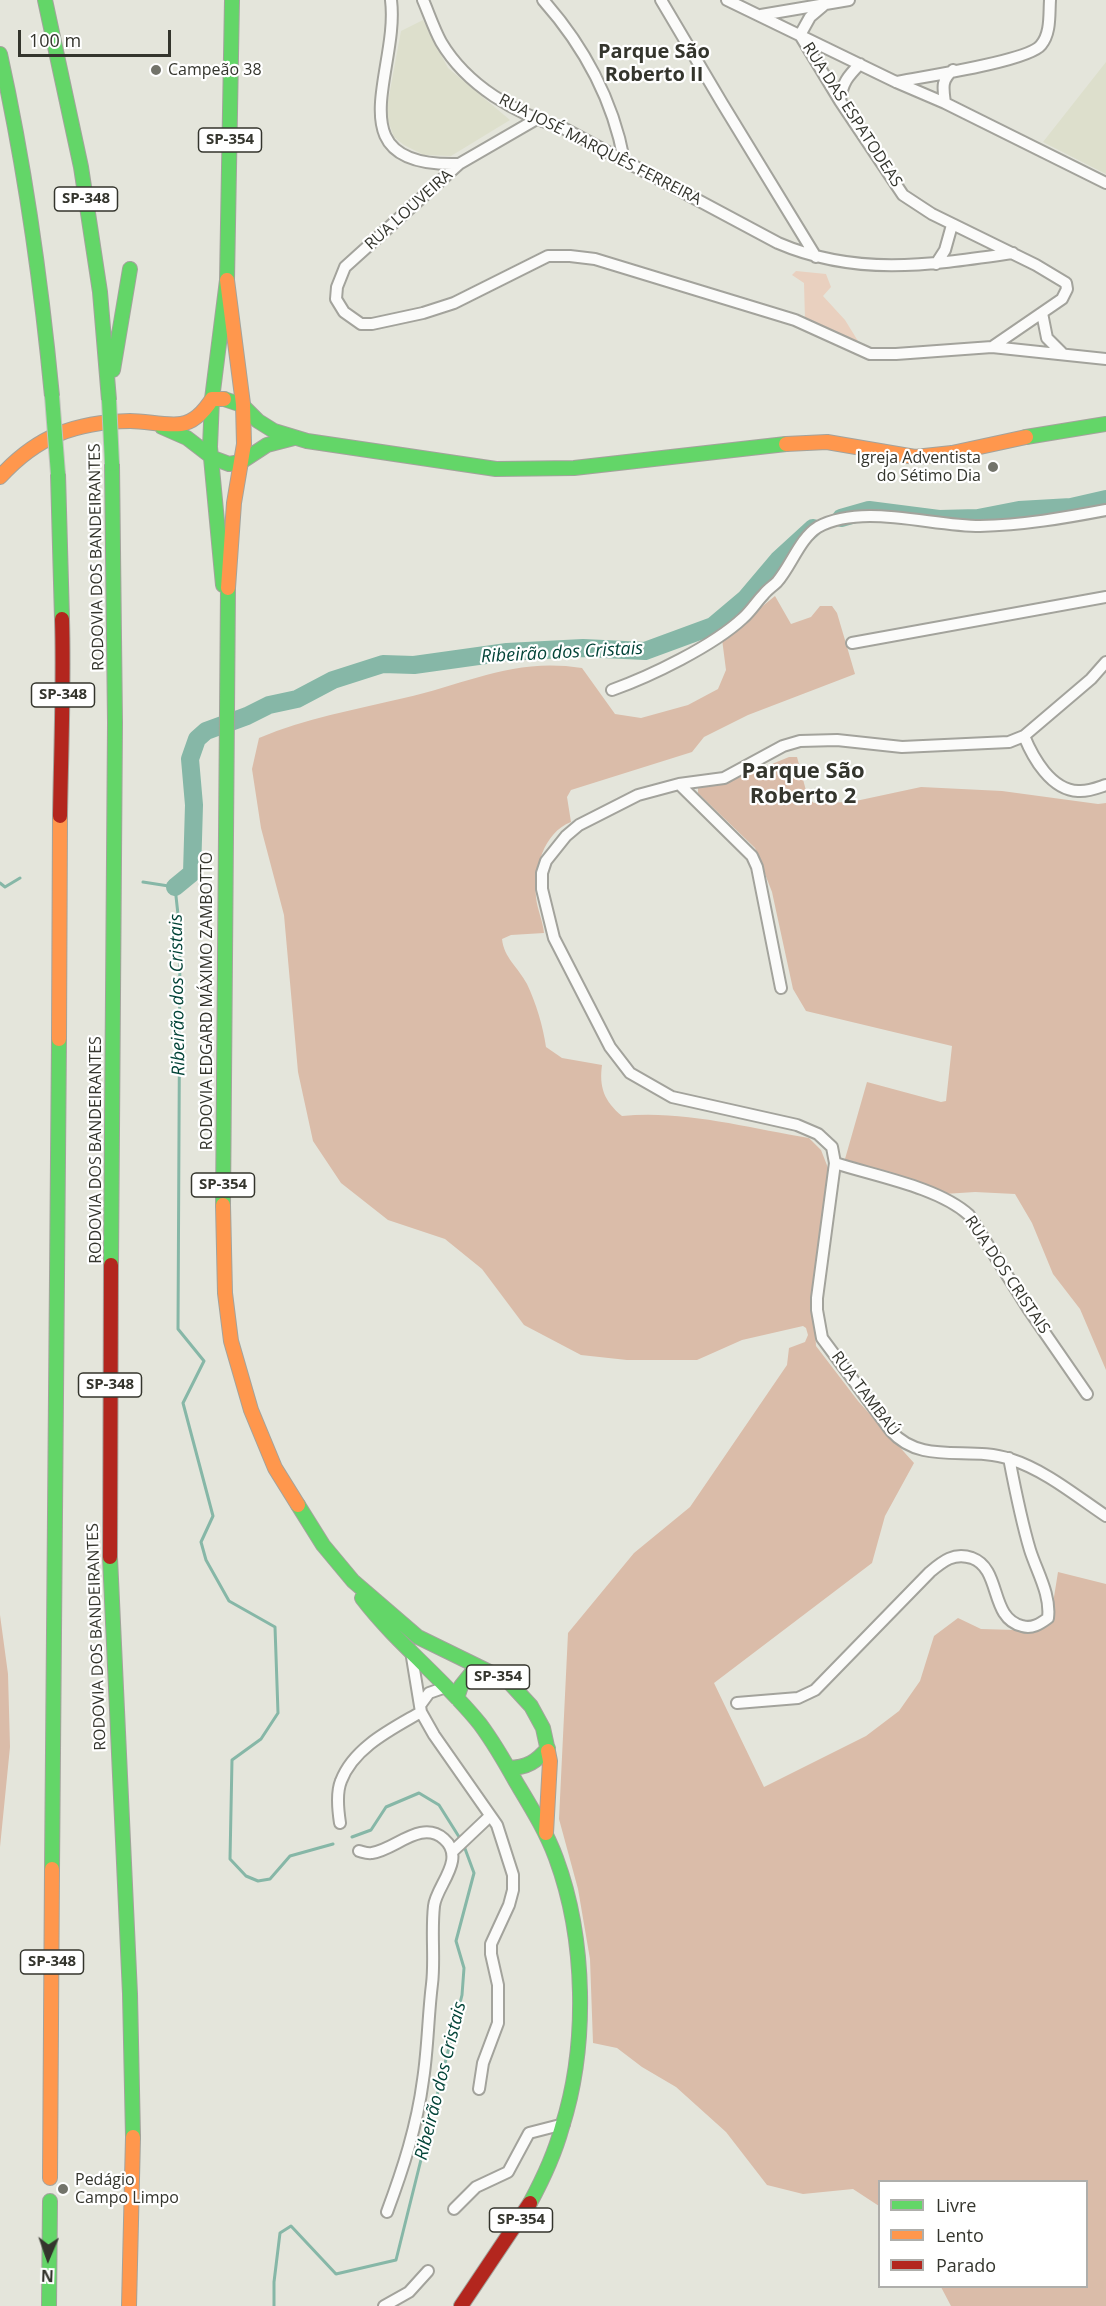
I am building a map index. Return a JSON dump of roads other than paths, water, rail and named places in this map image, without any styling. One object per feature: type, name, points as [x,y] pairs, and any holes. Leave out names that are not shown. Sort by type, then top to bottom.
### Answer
[{"type":"main road","name":"RODOVIA DOS BANDEIRANTES","points":[[45,0],[81,166],[100,291],[112,464],[116,747],[110,1502],[117,1739],[132,2066],[129,2306]]},
{"type":"main road","name":"RODOVIA EDGARD MÁXIMO ZAMBOTTO","points":[[227,604],[220,564],[211,458],[212,399],[227,280],[232,0]]},
{"type":"main road","name":"SP-348","points":[[0,54],[14,113],[29,197],[42,292],[58,474],[64,689],[61,733],[55,1371],[55,1715],[50,2178]]},
{"type":"main road","points":[[108,398],[130,269]]},
{"type":"main road","name":"RODOVIA EDGARD MÁXIMO ZAMBOTTO","points":[[227,280],[243,404],[244,444],[234,503],[227,604],[223,1218],[225,1293],[231,1341],[251,1410],[274,1468],[318,1537],[353,1581],[373,1613],[457,1698],[488,1735],[546,1833],[567,1897],[579,1974],[579,2035],[571,2095],[564,2124],[546,2170],[520,2220],[461,2306]]},
{"type":"main road","points":[[0,477],[11,462],[31,446],[64,430],[96,422],[180,424],[190,422],[203,413],[212,399],[234,399],[243,404],[265,427],[294,438],[475,467],[521,470],[603,465],[687,454],[814,442],[827,442],[886,455],[915,458],[954,453],[1070,429],[1106,424]]},
{"type":"main road","points":[[145,422],[179,433],[196,443],[211,458],[226,464],[242,462],[266,446],[294,438]]},
{"type":"main road","name":"RODOVIA EDGARD MÁXIMO ZAMBOTTO","points":[[353,1581],[418,1636],[508,1682],[531,1706],[543,1728],[548,1748],[550,1781],[546,1833]]},
{"type":"main road","points":[[457,1698],[461,1686],[477,1666]]},
{"type":"main road","points":[[509,1768],[532,1765],[548,1748]]},
{"type":"main road","points":[[49,2306],[50,2201]]},
{"type":"street","points":[[391,0],[392,39],[381,99],[381,122],[384,135],[393,147],[412,159],[432,165],[459,164]]},
{"type":"street","name":"RUA JOSÉ MARQUÊS FERREIRA","points":[[423,0],[440,41],[465,71],[494,97],[535,120],[563,128],[778,243],[816,257],[877,266],[936,264],[1013,254]]},
{"type":"street","points":[[543,0],[579,48],[600,84],[618,129],[624,160]]},
{"type":"street","points":[[661,0],[816,257]]},
{"type":"street","points":[[726,0],[896,82],[945,103],[1106,183]]},
{"type":"street","points":[[761,15],[849,0]]},
{"type":"street","points":[[896,82],[1007,61],[1036,50],[1042,44],[1048,31],[1050,0]]},
{"type":"street","points":[[800,35],[810,17],[823,6]]},
{"type":"street","name":"RUA DAS ESPATODEAS","points":[[800,35],[840,101],[903,195],[952,225],[1013,254],[1066,283],[1066,294],[992,347]]},
{"type":"street","points":[[840,101],[842,86],[860,64]]},
{"type":"street","points":[[945,103],[943,83],[946,76],[953,70]]},
{"type":"street","name":"RUA LOUVEIRA","points":[[535,120],[459,164],[345,267],[337,286],[336,299],[344,312],[361,324],[392,321],[433,309],[474,293],[548,256],[570,256],[595,259],[795,320],[870,354],[992,347]]},
{"type":"street","points":[[936,264],[945,250],[952,225]]},
{"type":"street","points":[[1042,312],[1047,338],[1063,354]]},
{"type":"street","points":[[992,347],[1106,359]]},
{"type":"street","points":[[612,690],[639,681],[705,645],[743,618],[776,584],[810,534],[818,527],[870,515],[888,515],[936,524],[1012,525],[1106,510]]},
{"type":"street","points":[[852,643],[1106,597]]},
{"type":"street","points":[[835,1164],[832,1147],[818,1134],[797,1125],[672,1097],[630,1073],[610,1047],[554,938],[542,889],[542,873],[554,849],[589,818],[638,795],[679,784],[724,778],[783,746],[800,741],[837,740],[902,747],[940,747],[996,743],[1024,736],[1091,679],[1106,662]]},
{"type":"street","points":[[1024,736],[1035,759],[1048,776],[1066,789],[1087,791],[1106,785]]},
{"type":"street","points":[[679,784],[752,856],[781,988]]},
{"type":"street","name":"RUA DOS CRISTAIS","points":[[835,1164],[939,1195],[969,1215],[1029,1310],[1087,1394]]},
{"type":"street","name":"RUA TAMBAÚ","points":[[835,1164],[817,1298],[822,1338],[899,1441],[915,1449],[932,1452],[1009,1458],[1058,1484],[1106,1516]]},
{"type":"street","points":[[737,1703],[798,1698],[815,1690],[930,1572],[946,1559],[954,1556],[963,1555],[975,1559],[985,1567],[1004,1614],[1010,1621],[1028,1627],[1040,1624],[1048,1618],[1049,1610],[1030,1550],[1009,1458]]},
{"type":"street","points":[[411,1650],[421,1708],[434,1735],[497,1825],[513,1875],[513,1890],[491,1944],[498,1985],[498,2023],[483,2062],[479,2089]]},
{"type":"street","points":[[339,1823],[340,1782],[349,1767],[364,1750],[421,1708],[429,1693],[446,1688]]},
{"type":"street","points":[[387,2212],[412,2140],[423,2079],[432,1984],[431,1936],[435,1901],[451,1865],[453,1852],[490,1816]]},
{"type":"street","points":[[359,1851],[371,1853],[423,1833],[439,1835],[447,1841],[453,1852]]},
{"type":"street","points":[[454,2209],[476,2187],[508,2172],[529,2133],[564,2124]]},
{"type":"street","points":[[384,2306],[409,2292],[428,2271]]},
{"type":"waterway","name":"Ribeirão dos Cristais","points":[[841,518],[869,510],[939,519],[978,518],[1019,510],[1071,507],[1106,499]]},
{"type":"waterway","name":"Ribeirão dos Cristais","points":[[175,887],[192,873],[194,805],[190,759],[197,739],[206,731],[269,705],[297,699],[333,680],[383,664],[414,665],[507,652],[583,648],[645,651],[713,626],[745,599],[778,560],[813,528]]},
{"type":"waterway","points":[[0,883],[5,887],[20,878]]},
{"type":"waterway","name":"Ribeirão dos Cristais","points":[[143,882],[175,887],[180,933],[178,1329],[204,1361],[183,1403],[213,1516],[201,1542],[206,1560],[229,1601],[275,1627],[278,1713],[261,1739],[232,1760],[230,1859],[246,1876],[258,1881],[270,1879],[290,1856],[333,1844]]},
{"type":"waterway","name":"Ribeirão dos Cristais","points":[[352,1837],[371,1830],[386,1807],[419,1793],[439,1805],[461,1840]]},
{"type":"waterway","name":"Ribeirão dos Cristais","points":[[274,2306],[274,2282],[280,2233],[291,2226],[336,2274],[396,2260],[462,1995],[464,1968],[456,1941],[474,1873],[464,1846]]},
{"type":"place","name":"Campeão 38","points":[[156,70]]},
{"type":"place","name":"Igreja Adventista do Sétimo Dia","points":[[993,467]]},
{"type":"place","name":"Pedágio Campo Limpo","points":[[63,2189]]},
{"type":"district","name":"Parque São Roberto II","points":[[654,64]]},
{"type":"district","name":"Parque São Roberto 2","points":[[803,784]]}]
